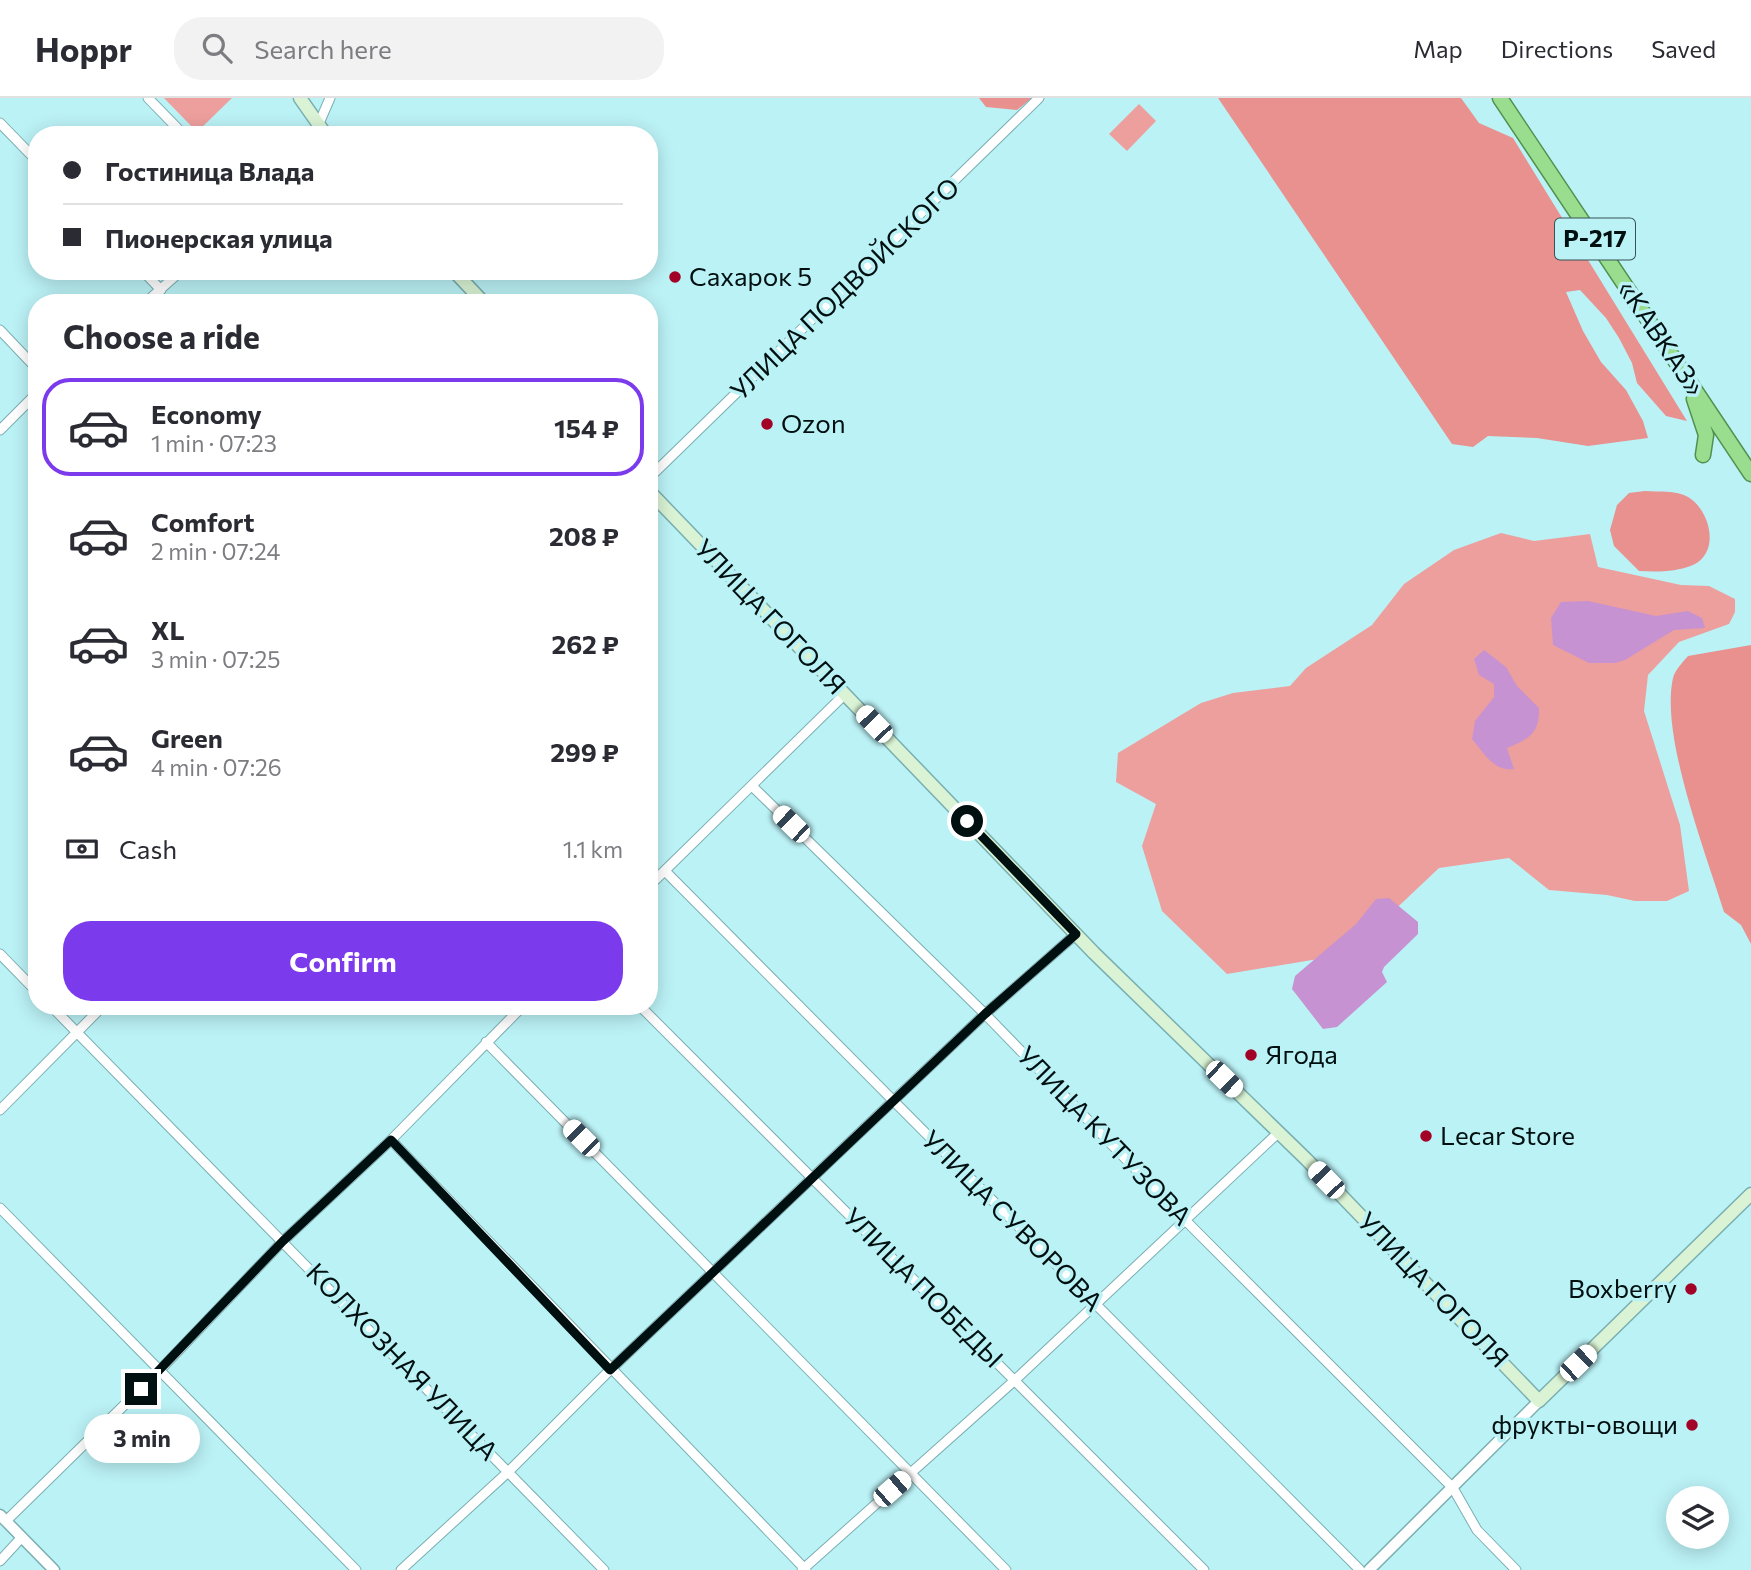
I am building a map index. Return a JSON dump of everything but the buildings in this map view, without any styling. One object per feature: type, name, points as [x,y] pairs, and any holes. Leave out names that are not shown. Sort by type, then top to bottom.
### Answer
[{"type":"highway","name":"«КАВКАЗ»","points":[[1500,98],[1751,474]]},
{"type":"highway","points":[[1689,381],[1706,435],[1703,455]]},
{"type":"main road","points":[[300,98],[316,126]]},
{"type":"main road","points":[[462,280],[476,294]]},
{"type":"main road","name":"УЛИЦА ГОГОЛЯ","points":[[658,500],[1076,934],[1279,1132],[1539,1401]]},
{"type":"main road","points":[[1539,1401],[1751,1194]]},
{"type":"street","points":[[148,98],[175,126]]},
{"type":"street","points":[[322,126],[330,98]]},
{"type":"street","name":"УЛИЦА ПОДВОЙСКОГО","points":[[658,469],[1039,98]]},
{"type":"street","points":[[0,123],[28,152]]},
{"type":"street","points":[[152,280],[161,290]]},
{"type":"street","points":[[156,294],[172,280]]},
{"type":"street","points":[[0,330],[28,360]]},
{"type":"street","points":[[0,430],[28,402]]},
{"type":"street","points":[[658,877],[845,694]]},
{"type":"street","name":"УЛИЦА КУТУЗОВА","points":[[752,786],[985,1014],[1185,1220],[1453,1488],[1477,1530],[1516,1570]]},
{"type":"street","name":"УЛИЦА СУВОРОВА","points":[[665,870],[892,1102],[1360,1570]]},
{"type":"street","points":[[401,1570],[508,1472],[610,1370],[985,1014],[1076,934]]},
{"type":"street","points":[[0,954],[28,983]]},
{"type":"street","name":"КОЛХОЗНАЯ УЛИЦА","points":[[60,1015],[604,1570]]},
{"type":"street","points":[[0,1110],[94,1015]]},
{"type":"street","points":[[54,1570],[3,1518],[160,1370],[283,1241],[391,1140],[514,1015]]},
{"type":"street","name":"УЛИЦА ПОБЕДЫ","points":[[649,1015],[1204,1570]]},
{"type":"street","points":[[486,1042],[1006,1570]]},
{"type":"street","points":[[391,1140],[804,1569],[1015,1380],[1279,1132]]},
{"type":"street","points":[[0,1208],[356,1570]]},
{"type":"street","points":[[1369,1570],[1539,1401]]},
{"type":"street","points":[[0,1561],[22,1537]]},
{"type":"shaded area","points":[[164,98],[232,98],[203,126],[191,126]]},
{"type":"shaded area","points":[[979,98],[1032,98],[1017,110],[986,107]]},
{"type":"shaded area","points":[[1218,98],[1461,98],[1479,123],[1513,138],[1687,421],[1666,416],[1637,383],[1632,363],[1619,338],[1606,318],[1580,290],[1566,292],[1583,331],[1601,362],[1626,390],[1643,421],[1648,438],[1588,446],[1537,438],[1488,436],[1473,447],[1452,444]]},
{"type":"shaded area","points":[[1139,104],[1156,121],[1127,151],[1109,134]]},
{"type":"shaded area","points":[[1629,493],[1678,493],[1696,503],[1707,521],[1709,531],[1710,541],[1702,559],[1680,569],[1639,571],[1614,546],[1610,530],[1617,505]]},
{"type":"shaded area","points":[[1501,533],[1534,541],[1590,534],[1598,567],[1681,585],[1709,586],[1735,599],[1735,612],[1729,624],[1679,642],[1648,675],[1644,711],[1680,825],[1689,891],[1667,901],[1635,901],[1607,895],[1549,890],[1509,858],[1439,868],[1348,954],[1227,974],[1162,911],[1142,846],[1156,804],[1116,782],[1118,753],[1201,703],[1233,693],[1290,686],[1306,668],[1372,625],[1404,584],[1454,550]]},
{"type":"shaded area","points":[[1588,601],[1656,616],[1688,611],[1702,618],[1705,628],[1674,630],[1625,660],[1615,663],[1589,663],[1553,645],[1551,618],[1561,602]]},
{"type":"shaded area","points":[[1751,645],[1751,944],[1741,925],[1724,912],[1687,795],[1673,731],[1671,702],[1674,675],[1688,656]]},
{"type":"shaded area","points":[[1484,650],[1506,667],[1517,686],[1539,708],[1535,730],[1521,742],[1507,748],[1514,769],[1495,765],[1472,739],[1475,721],[1494,697],[1494,684],[1479,675],[1474,659]]},
{"type":"shaded area","points":[[1389,898],[1418,922],[1418,934],[1384,967],[1382,972],[1387,982],[1337,1027],[1323,1029],[1292,989],[1295,976],[1356,924],[1376,899]]},
{"type":"place","name":"Сахарок 5","points":[[675,277]]},
{"type":"place","name":"Ozon","points":[[767,424]]},
{"type":"place","name":"Ягода","points":[[1251,1055]]},
{"type":"place","name":"Lecar Store","points":[[1426,1136]]},
{"type":"place","name":"Boxberry","points":[[1691,1289]]},
{"type":"place","name":"фрукты-овощи","points":[[1692,1425]]},
{"type":"route","points":[[141,1389],[283,1241],[391,1140],[610,1370],[985,1014],[1076,934],[967,821]]}]
